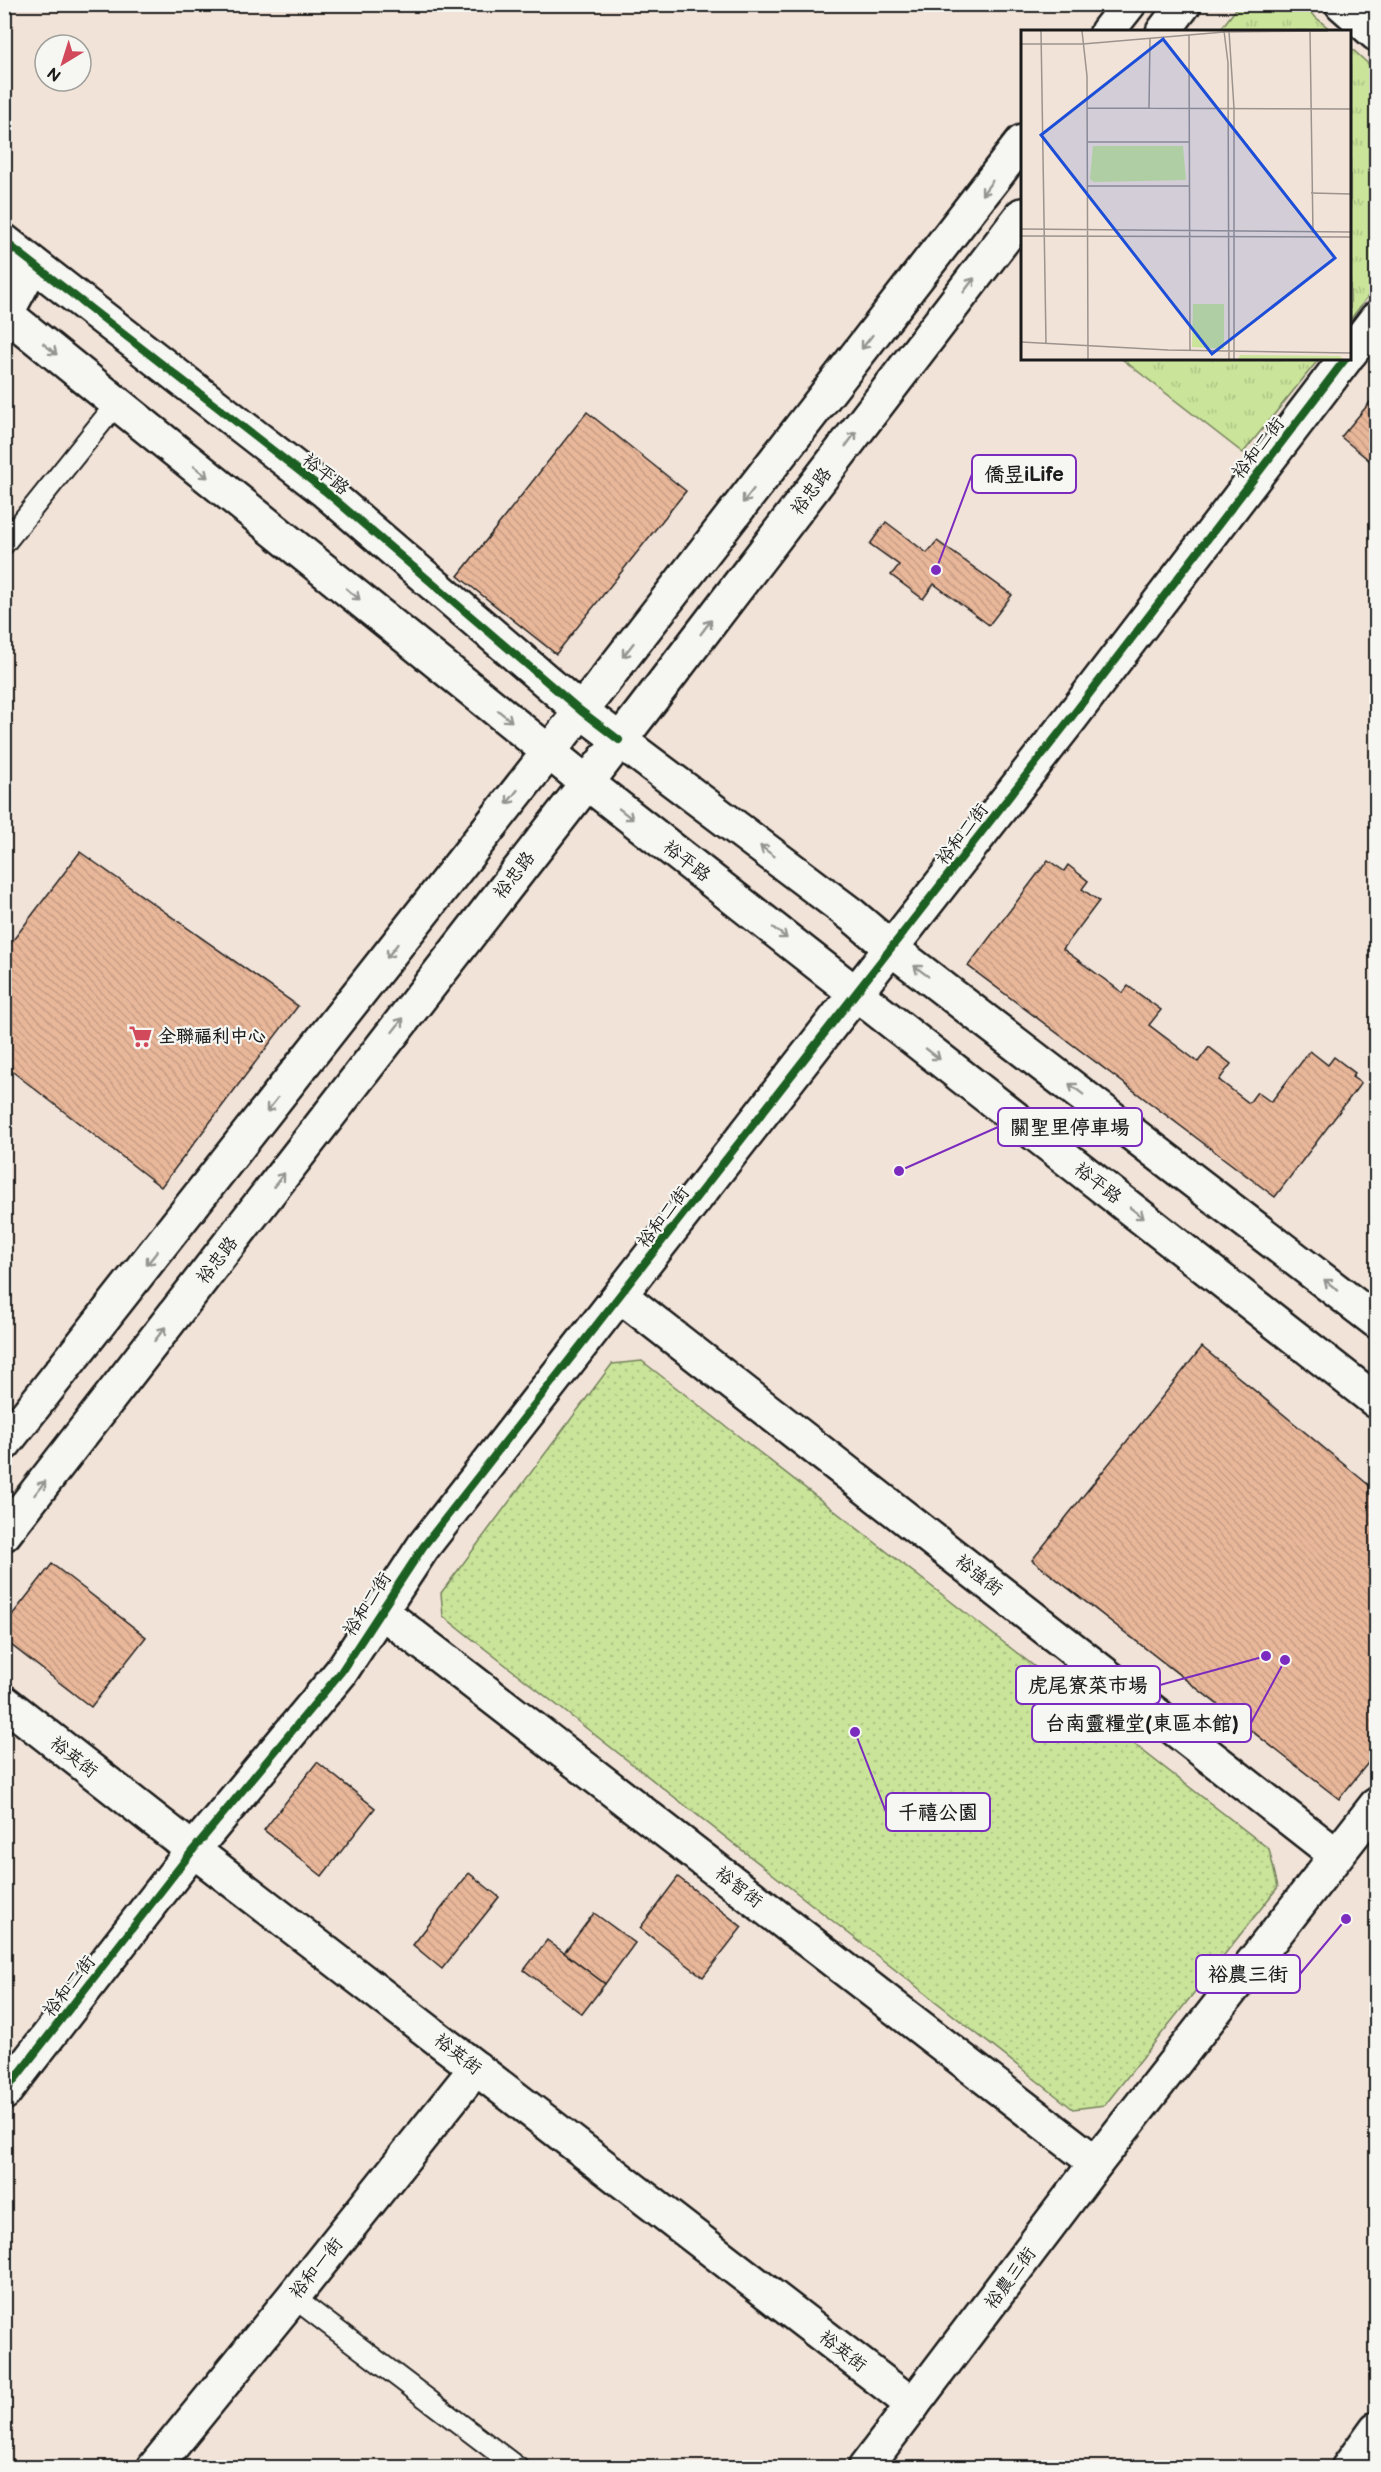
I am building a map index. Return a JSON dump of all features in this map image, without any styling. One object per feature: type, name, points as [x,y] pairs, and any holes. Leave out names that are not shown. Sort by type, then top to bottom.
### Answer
[{"type":"street","points":[[1109,30],[1129,4]]},
{"type":"street","points":[[1164,30],[1184,4]]},
{"type":"street","points":[[1342,4],[1377,34]]},
{"type":"street","points":[[4,1444],[581,711],[1021,145]]},
{"type":"street","name":"裕忠路","points":[[4,1534],[1021,218]]},
{"type":"street","name":"裕平路","points":[[4,241],[325,491],[581,711],[852,915],[892,949],[1377,1321]]},
{"type":"street","points":[[5,315],[33,264]]},
{"type":"street","name":"裕平路","points":[[5,315],[586,782],[1377,1401]]},
{"type":"street","points":[[1351,353],[1377,318]]},
{"type":"street","name":"裕和二街","points":[[4,2093],[193,1850],[341,1671],[423,1547],[892,949],[1344,360]]},
{"type":"street","name":"裕強街","points":[[621,1296],[1336,1855]]},
{"type":"street","name":"裕智街","points":[[381,1611],[1096,2163]]},
{"type":"street","name":"裕英街","points":[[4,1702],[913,2406]]},
{"type":"street","name":"裕農三街","points":[[865,2468],[1096,2163],[1377,1805]]},
{"type":"street","name":"裕和一街","points":[[154,2468],[476,2067]]},
{"type":"street","points":[[1348,2468],[1377,2429]]},
{"type":"lane","points":[[4,544],[117,403]]},
{"type":"lane","points":[[293,2297],[518,2468]]},
{"type":"green space","points":[[1240,4],[1301,5],[1331,30],[1220,30]]},
{"type":"green space","points":[[1351,48],[1376,71],[1376,286],[1351,319]]},
{"type":"green space","points":[[1123,360],[1318,360],[1243,453]]},
{"type":"green space","points":[[642,1361],[1269,1849],[1278,1887],[1105,2105],[1073,2109],[443,1616],[441,1593],[612,1364]]},
{"type":"building","points":[[1376,395],[1376,466],[1341,437]]},
{"type":"building","points":[[587,412],[686,491],[556,654],[458,576]]},
{"type":"building","points":[[886,522],[927,553],[937,541],[1012,595],[989,625],[934,584],[923,599],[891,575],[899,565],[870,544]]},
{"type":"building","name":"全聯福利中心","points":[[80,852],[298,1006],[161,1187],[4,1065],[4,952]]},
{"type":"building","points":[[1048,860],[1064,871],[1068,865],[1088,881],[1082,889],[1099,901],[1063,949],[1123,993],[1128,986],[1161,1010],[1149,1025],[1198,1062],[1209,1047],[1231,1064],[1219,1080],[1249,1103],[1257,1092],[1271,1102],[1310,1051],[1328,1065],[1334,1057],[1355,1073],[1352,1077],[1361,1083],[1275,1197],[968,966]]},
{"type":"building","points":[[1202,1347],[1376,1491],[1376,1753],[1339,1799],[1032,1560]]},
{"type":"building","points":[[52,1564],[146,1637],[91,1707],[6,1641],[5,1624]]},
{"type":"building","points":[[317,1762],[375,1808],[322,1876],[264,1830]]},
{"type":"building","points":[[469,1873],[499,1897],[442,1969],[413,1945]]},
{"type":"building","points":[[678,1877],[742,1927],[703,1977],[640,1928]]},
{"type":"building","points":[[594,1913],[635,1943],[605,1984],[564,1953]]},
{"type":"building","points":[[547,1940],[605,1984],[582,2014],[524,1970]]},
{"type":"cycle path","points":[[4,241],[325,491],[581,711],[619,740]]},
{"type":"cycle path","points":[[4,2093],[193,1850],[341,1672],[423,1547],[1070,719],[1344,360]]},
{"type":"place","name":"僑昱iLife","points":[[936,570]]},
{"type":"place","name":"全聯福利中心","points":[[140,1036]]},
{"type":"place","name":"關聖里停車場","points":[[899,1171]]},
{"type":"place","name":"虎尾寮菜市場","points":[[1266,1656]]},
{"type":"place","name":"台南靈糧堂(東區本館)","points":[[1285,1660]]},
{"type":"place","name":"千禧公園","points":[[855,1732]]},
{"type":"place","name":"裕農三街","points":[[1346,1919]]}]
